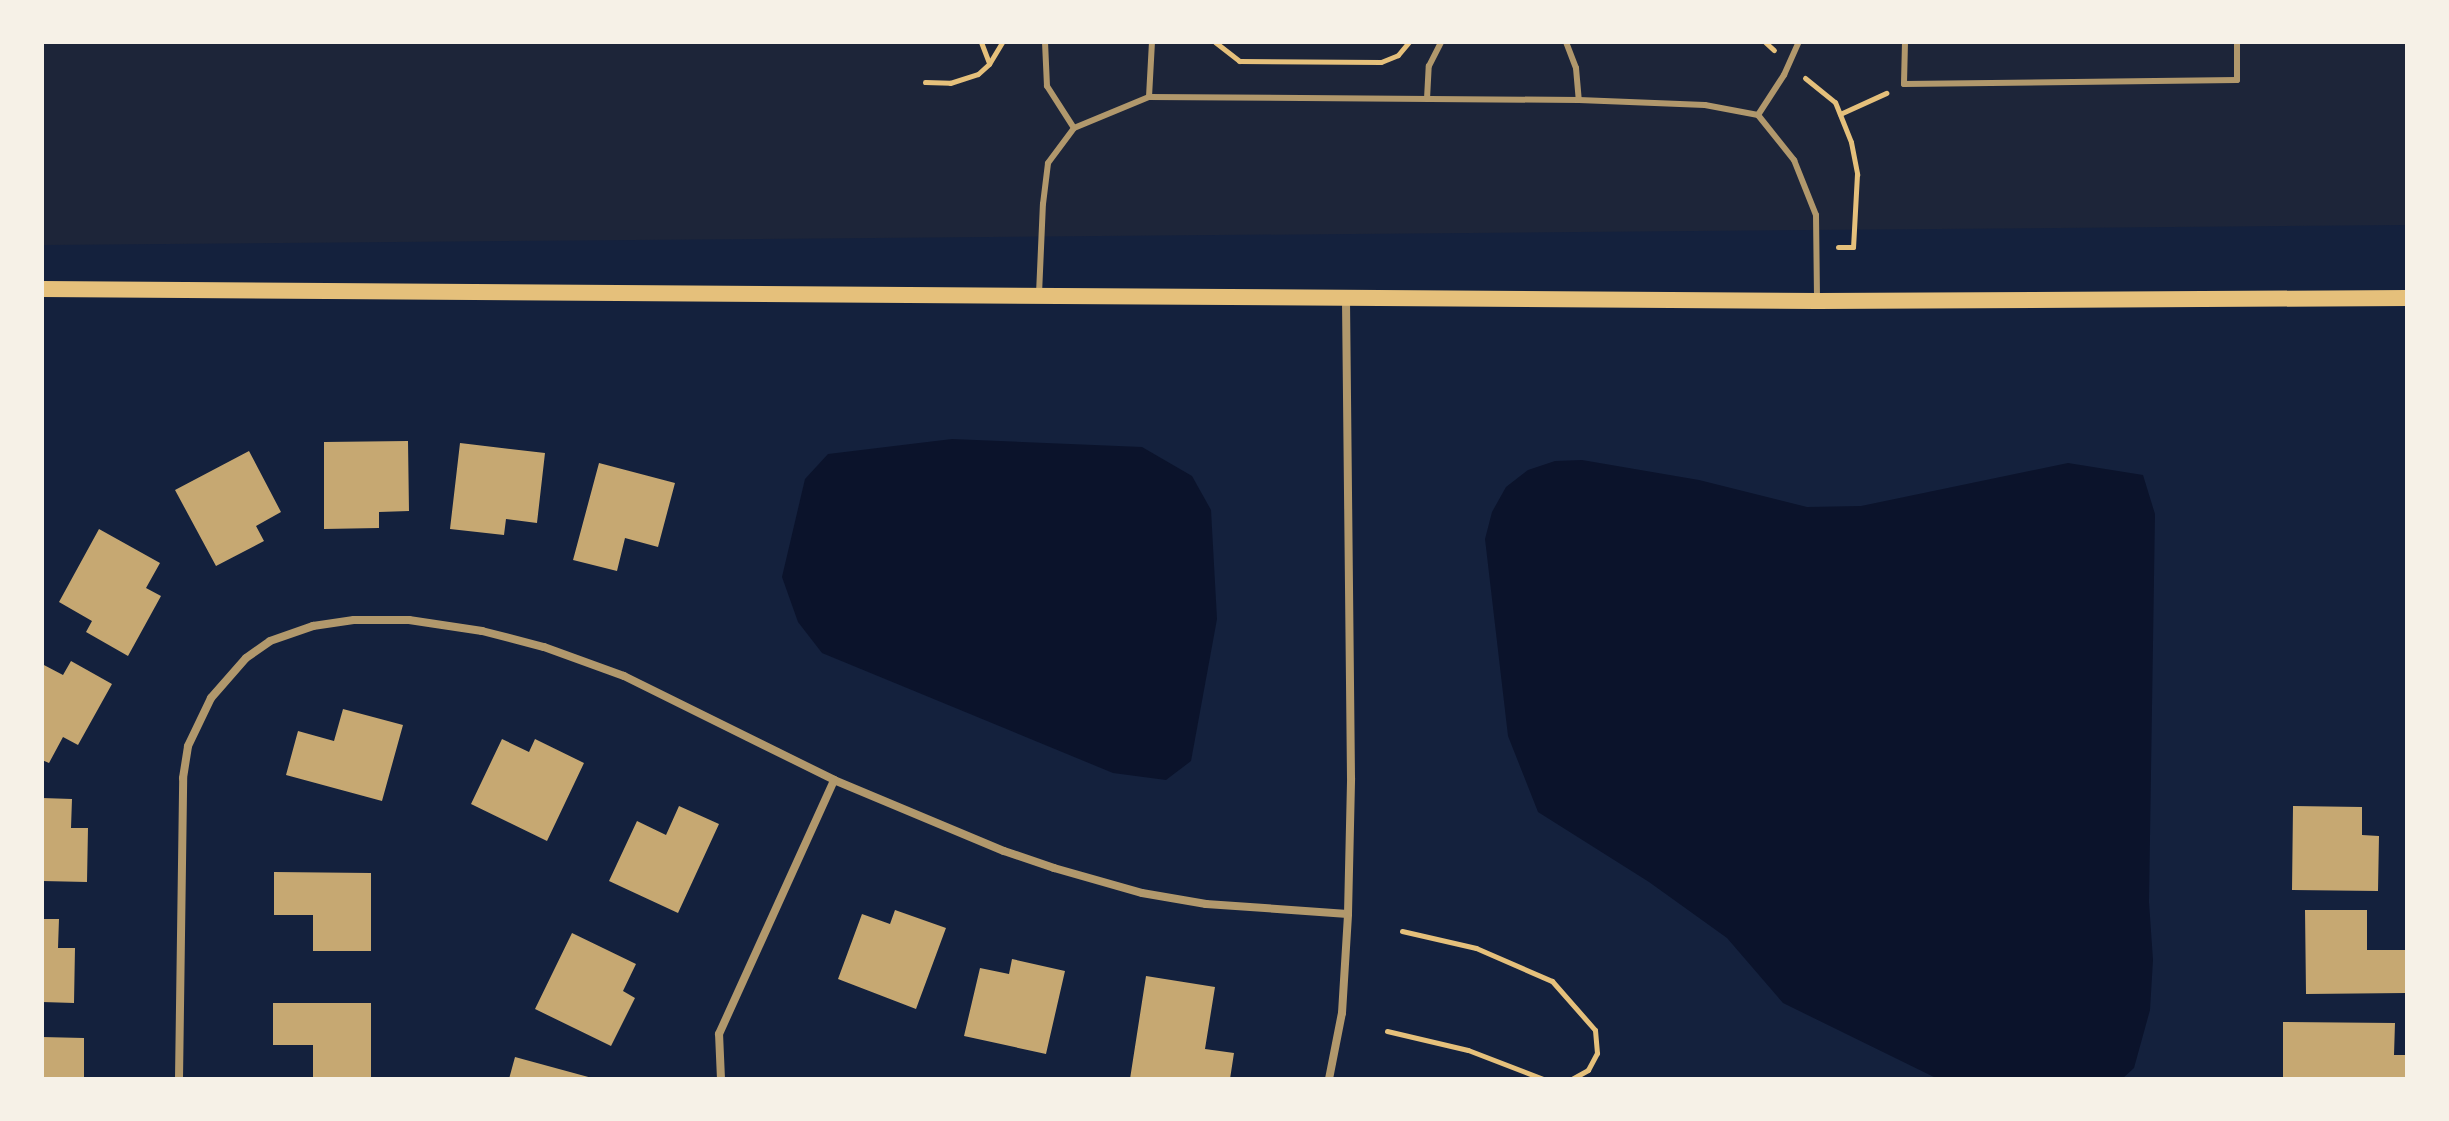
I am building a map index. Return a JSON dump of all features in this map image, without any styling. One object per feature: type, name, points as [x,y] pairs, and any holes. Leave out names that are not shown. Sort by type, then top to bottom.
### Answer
[{"type":"main road","points":[[42,289],[1346,295],[1817,301],[2407,298]]},
{"type":"street","points":[[1329,1079],[1342,1013],[1351,778],[1346,295]]},
{"type":"street","points":[[179,1079],[183,778],[188,746],[199,717],[224,681],[270,641],[313,626],[354,620],[409,620],[482,631],[544,647],[624,676],[834,780],[1004,851],[1142,893],[1221,906],[1348,914]]},
{"type":"street","points":[[721,1079],[719,1034],[834,780]]},
{"type":"lane","points":[[1045,42],[1047,86],[1074,128]]},
{"type":"lane","points":[[1149,97],[1152,42]]},
{"type":"lane","points":[[1427,99],[1429,66],[1441,42]]},
{"type":"lane","points":[[1566,42],[1576,68],[1579,100]]},
{"type":"lane","points":[[1758,115],[1789,65],[1799,42]]},
{"type":"lane","points":[[1905,42],[1904,84],[2237,80],[2237,42]]},
{"type":"lane","points":[[1039,294],[1048,163],[1074,128],[1149,97],[1579,100],[1705,105],[1758,115],[1794,160],[1816,215],[1817,301]]},
{"type":"path","points":[[981,42],[989,64]]},
{"type":"path","points":[[925,82],[964,79],[989,64],[1002,42]]},
{"type":"path","points":[[1215,42],[1239,61],[1381,62],[1398,55],[1405,43]]},
{"type":"path","points":[[1789,65],[1835,102],[1851,142],[1857,174],[1853,247],[1817,247]]},
{"type":"path","points":[[1840,114],[1904,84]]},
{"type":"path","points":[[1402,931],[1476,948],[1552,981],[1595,1030],[1597,1053],[1588,1070],[1572,1079]]},
{"type":"path","points":[[1387,1031],[1468,1050],[1543,1079]]},
{"type":"shaded area","points":[[42,42],[2407,42],[2407,225],[42,245]]},
{"type":"shaded area","points":[[952,439],[1142,447],[1192,476],[1211,510],[1217,619],[1191,761],[1166,780],[1113,773],[822,653],[798,622],[782,577],[805,479],[828,454]]},
{"type":"shaded area","points":[[1582,460],[1699,480],[1807,507],[1861,506],[2068,463],[2143,475],[2155,514],[2149,902],[2153,960],[2150,1010],[2134,1068],[2122,1079],[1938,1079],[1783,1003],[1727,938],[1649,882],[1538,812],[1508,736],[1485,539],[1492,512],[1506,487],[1528,470],[1555,461]]},
{"type":"building","points":[[408,441],[409,511],[379,512],[379,528],[324,529],[324,442]]},
{"type":"building","points":[[460,443],[545,453],[537,523],[506,519],[504,535],[450,529]]},
{"type":"building","points":[[249,451],[281,512],[256,526],[264,541],[216,566],[175,490]]},
{"type":"building","points":[[599,463],[675,483],[658,547],[625,538],[617,571],[573,560]]},
{"type":"building","points":[[99,529],[160,563],[146,588],[161,596],[128,656],[86,632],[92,621],[59,602]]},
{"type":"building","points":[[71,661],[112,684],[78,745],[63,737],[49,763],[42,760],[42,664],[63,675]]},
{"type":"building","points":[[343,709],[403,725],[382,801],[286,775],[298,731],[334,741]]},
{"type":"building","points":[[502,739],[529,752],[535,739],[584,763],[547,841],[471,804]]},
{"type":"building","points":[[42,798],[72,799],[71,828],[88,828],[87,882],[42,881]]},
{"type":"building","points":[[679,806],[719,824],[678,913],[609,881],[637,821],[666,835]]},
{"type":"building","points":[[2293,806],[2362,807],[2362,835],[2379,836],[2378,891],[2292,890]]},
{"type":"building","points":[[274,872],[371,873],[371,951],[313,951],[313,915],[274,915]]},
{"type":"building","points":[[895,910],[946,928],[916,1009],[838,979],[862,914],[890,924]]},
{"type":"building","points":[[2305,910],[2367,910],[2367,950],[2405,950],[2406,993],[2306,994]]},
{"type":"building","points":[[42,919],[59,919],[58,948],[75,948],[74,1003],[42,1002]]},
{"type":"building","points":[[572,933],[636,964],[623,991],[635,998],[611,1046],[535,1009]]},
{"type":"building","points":[[1012,959],[1065,971],[1046,1054],[964,1036],[980,968],[1009,974]]},
{"type":"building","points":[[1146,976],[1215,987],[1205,1049],[1234,1053],[1230,1079],[1130,1079]]},
{"type":"building","points":[[273,1003],[371,1003],[371,1079],[313,1079],[313,1045],[273,1045]]},
{"type":"building","points":[[2283,1022],[2395,1023],[2394,1055],[2407,1055],[2407,1079],[2283,1079]]},
{"type":"building","points":[[42,1037],[84,1038],[84,1079],[42,1079]]},
{"type":"building","points":[[515,1057],[592,1078],[509,1079]]}]
